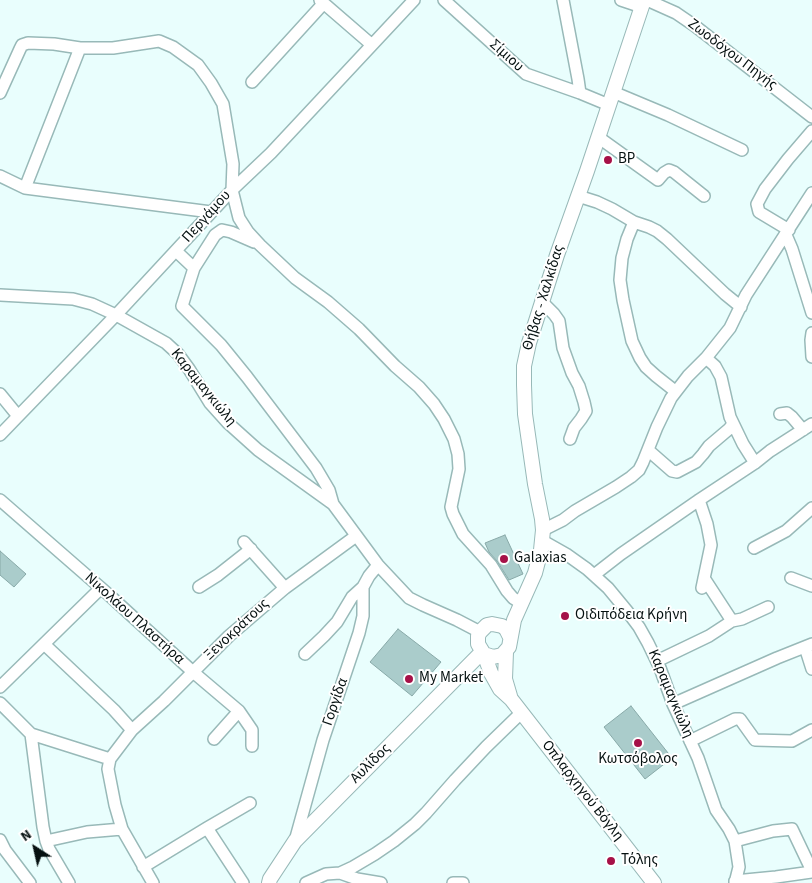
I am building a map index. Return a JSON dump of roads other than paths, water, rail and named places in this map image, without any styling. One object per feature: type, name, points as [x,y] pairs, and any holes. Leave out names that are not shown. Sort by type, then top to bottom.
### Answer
[{"type":"main road","name":"Θήβας - Χαλκίδας","points":[[510,637],[514,620],[535,573],[543,535],[525,414],[524,366],[542,302],[644,2]]},
{"type":"main road","name":"Θήβας - Χαλκίδας","points":[[492,624],[521,603]]},
{"type":"main road","points":[[492,624],[506,629],[511,642],[506,652],[498,656],[488,656],[483,653],[477,640],[480,632],[487,625],[492,624]]},
{"type":"main road","name":"Οπλαρχηγού Βόγλη","points":[[506,652],[505,679],[511,699]]},
{"type":"main road","name":"Αυλίδος","points":[[266,882],[295,841],[483,653]]},
{"type":"main road","name":"Οπλαρχηγού Βόγλη","points":[[483,653],[500,689],[511,699],[654,883]]},
{"type":"street","name":"Περγάμου","points":[[0,435],[414,0]]},
{"type":"street","name":"Σίμιου","points":[[444,0],[526,74],[580,93],[611,99],[677,119],[742,150]]},
{"type":"street","points":[[563,0],[580,93]]},
{"type":"street","name":"Ζωοδόχου Πηγής","points":[[621,0],[644,2],[676,13],[812,117]]},
{"type":"street","points":[[252,82],[322,2],[372,45]]},
{"type":"street","points":[[0,94],[20,49],[25,43],[54,44],[80,48],[114,48],[159,41],[172,47],[198,65],[223,104],[233,164],[232,190],[240,218],[248,232],[295,278],[328,302],[358,329],[419,387],[434,404],[454,439],[458,454],[459,469],[451,507],[453,514],[463,534],[491,565],[506,590],[521,603]]},
{"type":"street","points":[[26,188],[80,48]]},
{"type":"street","points":[[812,131],[765,189],[757,204],[759,212],[787,233],[810,300],[812,313]]},
{"type":"street","points":[[598,137],[658,180],[664,172],[669,170],[704,196]]},
{"type":"street","points":[[0,176],[26,188],[211,212]]},
{"type":"street","points":[[543,535],[575,511],[631,477],[639,470],[665,408],[675,391],[706,358],[730,328],[746,295],[812,193]]},
{"type":"street","points":[[578,196],[597,202],[634,222],[657,231],[741,307]]},
{"type":"street","points":[[634,222],[627,238],[622,258],[620,280],[632,340],[646,367],[675,391]]},
{"type":"street","points":[[260,245],[232,232],[222,230],[215,235],[194,268],[182,306],[221,345],[316,468],[329,490],[333,504],[378,566],[408,598],[480,632]]},
{"type":"street","points":[[176,251],[194,268]]},
{"type":"street","name":"Καραμαγκιώλη","points":[[0,294],[73,299],[92,304],[116,315],[166,344],[178,354],[190,369],[210,403],[228,422],[258,450],[333,504]]},
{"type":"street","points":[[542,302],[559,321],[563,348],[579,386],[586,411],[574,428],[570,439]]},
{"type":"street","points":[[812,333],[812,357]]},
{"type":"street","points":[[706,358],[715,366],[721,377],[730,418],[755,463]]},
{"type":"street","points":[[0,394],[18,416]]},
{"type":"street","points":[[594,575],[621,554],[770,451],[809,429],[787,413],[780,414]]},
{"type":"street","points":[[648,450],[672,471],[677,472],[696,462],[709,446],[733,424]]},
{"type":"street","name":"Νικολάου Πλαστήρα","points":[[0,500],[239,711],[252,730],[252,746]]},
{"type":"street","points":[[699,500],[707,524],[711,545],[703,583],[732,621]]},
{"type":"street","points":[[754,548],[786,531],[812,508]]},
{"type":"street","name":"Καραμαγκιώλη","points":[[543,535],[608,588],[639,627],[657,661],[673,704],[698,758],[716,810],[735,841],[739,867],[735,882]]},
{"type":"street","name":"Ξενοκράτους","points":[[110,759],[132,730],[229,636],[285,588],[356,536]]},
{"type":"street","points":[[200,587],[218,575],[248,546],[285,588]]},
{"type":"street","points":[[305,654],[337,622],[352,597],[363,587],[369,576],[378,566]]},
{"type":"street","points":[[791,578],[812,586]]},
{"type":"street","name":"Γοργίδα","points":[[295,841],[323,740],[359,633],[363,616],[363,587]]},
{"type":"street","points":[[0,687],[101,588]]},
{"type":"street","points":[[657,661],[709,636],[732,621],[742,619],[768,607]]},
{"type":"street","points":[[44,644],[114,710],[132,730]]},
{"type":"street","points":[[673,704],[777,658],[809,646],[812,669]]},
{"type":"street","points":[[0,703],[31,734],[110,759],[108,769],[122,830],[153,883]]},
{"type":"street","points":[[214,739],[239,711]]},
{"type":"street","points":[[306,883],[326,874],[340,873],[353,868],[394,841],[426,814],[486,747],[521,713]]},
{"type":"street","points":[[690,741],[735,719],[740,719],[755,740],[792,741],[812,730]]},
{"type":"street","points":[[31,734],[46,841],[69,883]]},
{"type":"street","points":[[143,867],[250,802]]},
{"type":"street","points":[[206,828],[243,883]]},
{"type":"street","points":[[735,841],[773,831],[792,829],[812,872],[735,882]]},
{"type":"street","points":[[46,841],[87,832],[122,830]]},
{"type":"street","points":[[0,840],[5,850],[30,883]]},
{"type":"street","points":[[340,873],[381,883]]},
{"type":"street","points":[[453,883],[463,883]]},
{"type":"place","name":"BP","points":[[608,160]]},
{"type":"place","name":"Galaxias","points":[[504,559]]},
{"type":"place","name":"Οιδιπόδεια Κρήνη","points":[[565,616]]},
{"type":"place","name":"My Market","points":[[409,679]]},
{"type":"place","name":"Κωτσόβολος","points":[[638,743]]},
{"type":"place","name":"Τόλης","points":[[611,861]]}]
